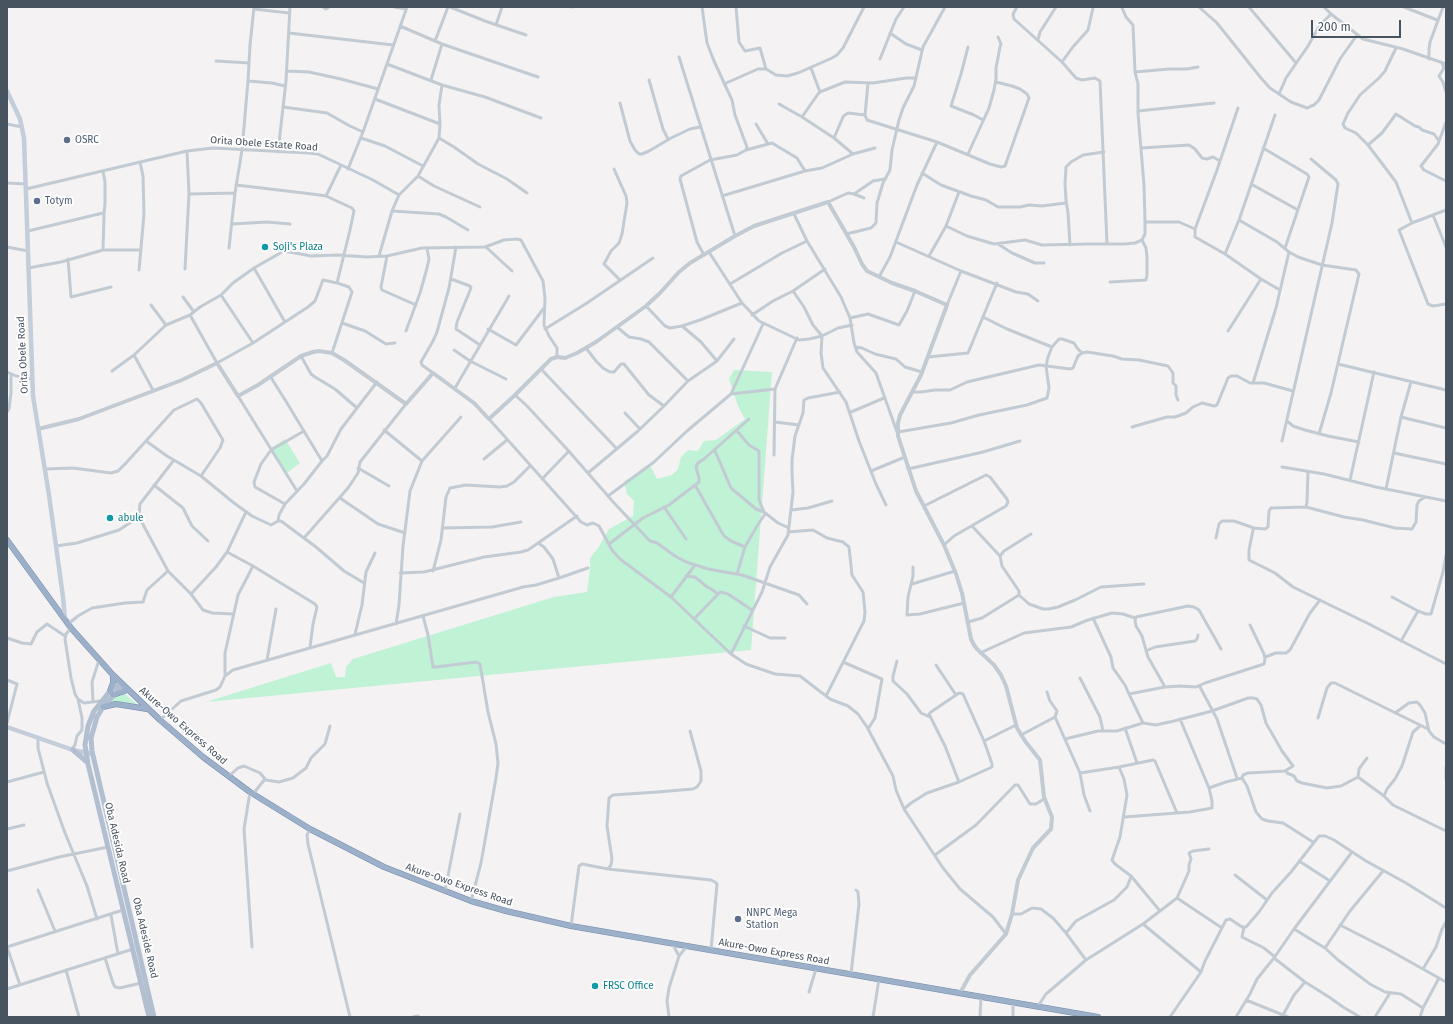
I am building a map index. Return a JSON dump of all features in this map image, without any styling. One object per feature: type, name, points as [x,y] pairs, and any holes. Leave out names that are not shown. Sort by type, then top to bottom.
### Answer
[{"type":"highway","name":"Akure-Owo Express Road","points":[[7,540],[68,624],[127,690],[160,720],[203,757],[252,793],[310,829],[384,867],[471,901],[506,911],[571,926],[981,996],[1094,1017]]},
{"type":"highway","points":[[113,675],[111,693],[127,690]]},
{"type":"highway","points":[[102,704],[116,704],[148,709]]},
{"type":"main road","name":"Orita Obele Road","points":[[7,90],[22,128],[25,148],[32,379],[38,429],[68,624]]},
{"type":"main road","points":[[54,606],[63,597]]},
{"type":"main road","points":[[111,693],[121,683]]},
{"type":"main road","name":"Oba Adeside Road","points":[[111,693],[102,704],[92,730],[89,754],[150,1009],[154,1017]]},
{"type":"main road","name":"Oba Adesida Road","points":[[102,704],[91,717],[85,745],[89,754],[88,764],[123,910],[141,983],[150,1009],[149,1017]]},
{"type":"main road","points":[[7,727],[72,750],[89,754]]},
{"type":"main road","points":[[72,750],[80,749],[85,745]]},
{"type":"main road","points":[[72,750],[88,764]]},
{"type":"street","points":[[278,152],[285,86],[290,7]]},
{"type":"street","points":[[323,7],[326,9],[329,7]]},
{"type":"street","points":[[348,169],[361,138],[406,8],[394,7]]},
{"type":"street","points":[[436,41],[449,7],[526,35]]},
{"type":"street","points":[[461,12],[464,7]]},
{"type":"street","points":[[496,25],[502,7]]},
{"type":"street","points":[[702,7],[707,43],[732,100],[734,111],[747,147],[746,150]]},
{"type":"street","points":[[736,7],[740,42],[744,51],[760,48],[766,69]]},
{"type":"street","points":[[724,84],[758,69],[766,69],[776,75],[783,76],[798,73],[837,55],[864,7]]},
{"type":"street","points":[[880,59],[896,19],[904,7]]},
{"type":"street","points":[[846,234],[871,228],[874,225],[876,220],[876,203],[890,170],[892,150],[903,108],[914,86],[922,50],[945,7]]},
{"type":"street","points":[[1017,7],[1013,14],[1014,19],[1062,62],[1079,80],[1095,78],[1100,81],[1107,244]]},
{"type":"street","points":[[1038,40],[1040,32],[1056,7]]},
{"type":"street","points":[[1199,7],[1217,23],[1260,78],[1270,88],[1291,102],[1303,107],[1310,108],[1314,106],[1324,93],[1340,59],[1357,35]]},
{"type":"street","points":[[1249,7],[1296,63]]},
{"type":"street","points":[[1324,7],[1357,35],[1370,42],[1396,48],[1446,64]]},
{"type":"street","points":[[1404,7],[1437,20]]},
{"type":"street","points":[[1430,59],[1429,49],[1437,20],[1443,7]]},
{"type":"street","points":[[229,248],[236,185],[242,150],[248,64],[254,8],[290,13]]},
{"type":"street","points":[[1062,62],[1088,30],[1093,8]]},
{"type":"street","points":[[998,244],[1025,240],[1038,245],[1125,244],[1135,243],[1142,240],[1145,234],[1145,222],[1142,148],[1138,111],[1138,84],[1135,72],[1133,24],[1126,17],[1122,8]]},
{"type":"street","points":[[1279,94],[1286,78],[1320,25],[1331,14]]},
{"type":"street","points":[[400,26],[442,44],[538,77]]},
{"type":"street","points":[[289,33],[393,45]]},
{"type":"street","points":[[890,33],[906,44],[922,50]]},
{"type":"street","points":[[968,154],[990,102],[996,82],[996,68],[1001,44],[998,37]]},
{"type":"street","points":[[430,80],[442,44]]},
{"type":"street","points":[[968,47],[951,106],[983,120]]},
{"type":"street","points":[[1396,48],[1385,71],[1360,95],[1348,113],[1343,124],[1345,128],[1356,133],[1368,145],[1398,185],[1412,223]]},
{"type":"street","points":[[679,57],[735,236]]},
{"type":"street","points":[[216,61],[248,64]]},
{"type":"street","points":[[1442,63],[1444,68],[1439,76],[1443,82],[1446,92]]},
{"type":"street","points":[[387,64],[442,85],[485,97],[541,118]]},
{"type":"street","points":[[1135,72],[1198,67]]},
{"type":"street","points":[[811,68],[820,92]]},
{"type":"street","points":[[286,70],[341,78],[378,89]]},
{"type":"street","points":[[802,117],[820,92],[846,82],[868,83],[916,78]]},
{"type":"street","points":[[649,80],[663,129],[668,139]]},
{"type":"street","points":[[248,81],[272,83],[285,86]]},
{"type":"street","points":[[868,83],[865,115],[867,120],[937,142],[994,166],[1002,167],[1005,166],[1030,98],[1027,94],[1012,86],[996,82]]},
{"type":"street","points":[[379,256],[392,211],[399,196],[418,176],[439,138],[439,106],[442,85]]},
{"type":"street","points":[[375,99],[440,124]]},
{"type":"street","points":[[620,104],[630,141],[637,153],[641,154],[649,151],[668,139],[690,129],[700,127]]},
{"type":"street","points":[[779,104],[834,138],[853,154]]},
{"type":"street","points":[[1138,111],[1214,104]]},
{"type":"street","points":[[283,107],[327,113],[348,126],[363,132]]},
{"type":"street","points":[[1238,108],[1194,236],[1195,238],[1225,254],[1261,279],[1280,290]]},
{"type":"street","points":[[834,138],[845,115],[848,113],[865,115]]},
{"type":"street","points":[[1368,145],[1382,133],[1396,114],[1422,130],[1434,134],[1439,141]]},
{"type":"street","points":[[1225,254],[1239,220],[1274,115]]},
{"type":"street","points":[[1446,122],[1439,141],[1422,164],[1422,168],[1424,170],[1446,181]]},
{"type":"street","points":[[7,124],[22,128]]},
{"type":"street","points":[[756,124],[768,144]]},
{"type":"street","points":[[361,138],[385,146],[423,166]]},
{"type":"street","points":[[439,138],[478,164],[507,179],[527,194]]},
{"type":"street","points":[[879,277],[896,242],[922,173],[937,142]]},
{"type":"street","points":[[704,255],[697,242],[680,177],[710,160],[737,155],[746,150],[772,143],[797,158],[805,171]]},
{"type":"street","points":[[1142,148],[1189,145],[1195,149],[1202,158],[1207,159],[1213,157],[1220,161]]},
{"type":"street","name":"Orita Obele Estate Road","points":[[7,184],[26,187],[188,151],[213,148],[318,154],[373,180],[399,196]]},
{"type":"street","points":[[722,196],[805,171],[822,168],[853,154],[875,148]]},
{"type":"street","points":[[1263,148],[1309,176],[1285,248]]},
{"type":"street","points":[[185,269],[189,194],[188,151]]},
{"type":"street","points":[[1070,245],[1065,173],[1068,165],[1077,158],[1086,154],[1104,152]]},
{"type":"street","points":[[1282,441],[1332,223],[1338,184],[1336,180],[1311,159]]},
{"type":"street","points":[[139,270],[144,214],[144,182],[140,162]]},
{"type":"street","points":[[326,196],[341,165]]},
{"type":"street","points":[[614,169],[626,196],[627,203],[619,243],[611,251],[604,264],[620,280]]},
{"type":"street","points":[[103,171],[105,182],[103,250]]},
{"type":"street","points":[[922,173],[936,182],[959,192],[1002,207],[1020,207],[1029,205],[1042,206],[1066,203]]},
{"type":"street","points":[[418,176],[434,186],[480,207]]},
{"type":"street","points":[[854,194],[873,180],[885,179]]},
{"type":"street","points":[[1251,184],[1298,210]]},
{"type":"street","points":[[236,185],[272,188],[326,196],[354,209],[345,255],[337,283]]},
{"type":"street","points":[[929,256],[946,226],[959,192]]},
{"type":"street","points":[[189,194],[235,193]]},
{"type":"street","points":[[489,419],[515,396],[551,358],[565,358],[586,348],[646,306],[679,272],[690,263],[735,236],[766,222],[828,202],[848,193],[864,198]]},
{"type":"street","points":[[828,202],[865,268],[879,277],[915,290],[947,305]]},
{"type":"street","points":[[1446,210],[1412,223],[1400,229],[1399,232],[1418,275],[1428,304],[1433,306],[1446,304]]},
{"type":"street","points":[[392,211],[439,214],[468,230]]},
{"type":"street","points":[[28,231],[104,213]]},
{"type":"street","points":[[794,214],[807,241],[841,297],[850,318],[855,347],[859,356],[876,373],[898,434],[916,491],[944,545],[955,571],[964,603],[971,639],[974,645],[994,665],[1004,679],[1016,725],[1030,749],[1040,760],[1044,799],[1052,817],[1051,829],[1034,848],[1019,877],[1012,914],[1006,934],[998,945],[970,975],[960,993]]},
{"type":"street","points":[[1433,215],[1446,247]]},
{"type":"street","points":[[1239,220],[1261,232],[1298,257],[1322,265],[1356,270],[1359,275],[1325,416],[1319,434]]},
{"type":"street","points":[[232,224],[267,222],[290,224]]},
{"type":"street","points":[[1145,222],[1175,222],[1182,223],[1196,229]]},
{"type":"street","points":[[946,226],[967,236],[998,244],[1012,253],[1035,262],[1044,263]]},
{"type":"street","points":[[112,371],[134,355],[166,325],[190,315],[221,295],[233,283],[254,268],[286,251],[311,256],[387,256],[427,248],[486,247],[504,240],[517,238],[521,240],[543,281],[545,298],[545,329],[557,348],[557,357]]},
{"type":"street","points":[[1110,282],[1146,280],[1146,248],[1142,240]]},
{"type":"street","points":[[730,284],[782,253],[807,241]]},
{"type":"street","points":[[896,242],[961,271],[997,283],[1014,291],[1028,294],[1038,301]]},
{"type":"street","points":[[7,247],[28,251]]},
{"type":"street","points":[[456,247],[451,279],[433,341],[421,362],[422,365],[474,403],[576,516],[585,524],[593,522],[599,526],[615,554],[671,597],[731,654],[746,664],[769,672],[784,676],[800,676],[833,701],[854,710],[864,721],[893,776],[896,790],[904,809],[935,856],[951,879],[992,917],[1006,934]]},
{"type":"street","points":[[486,247],[512,271]]},
{"type":"street","points":[[406,331],[416,305],[427,268],[427,248]]},
{"type":"street","points":[[28,268],[68,260],[103,250],[140,250]]},
{"type":"street","points":[[709,252],[742,304],[763,324],[803,340],[822,336],[838,328],[852,325]]},
{"type":"street","points":[[1254,382],[1289,252]]},
{"type":"street","points":[[387,256],[381,286],[382,290],[416,305]]},
{"type":"street","points":[[545,329],[587,303],[653,258]]},
{"type":"street","points":[[68,260],[71,297],[111,287]]},
{"type":"street","points":[[254,268],[285,322]]},
{"type":"street","points":[[752,315],[773,301],[793,291],[825,269]]},
{"type":"street","points":[[898,434],[900,415],[922,372],[961,271]]},
{"type":"street","points":[[451,279],[470,286],[471,288],[457,322],[456,330],[480,345]]},
{"type":"street","points":[[1228,331],[1261,279]]},
{"type":"street","points":[[38,429],[79,419],[188,377],[217,362],[253,343],[313,303],[323,280],[349,287],[352,292],[332,353]]},
{"type":"street","points":[[928,357],[968,353],[997,283]]},
{"type":"street","points":[[850,318],[868,314],[899,325],[907,311],[915,290]]},
{"type":"street","points":[[793,291],[804,307],[813,325],[822,336],[823,368],[840,392],[851,412],[854,426],[871,472],[886,505]]},
{"type":"street","points":[[221,295],[253,343]]},
{"type":"street","points":[[455,388],[508,296]]},
{"type":"street","points":[[183,297],[194,312]]},
{"type":"street","points":[[646,306],[665,326],[670,328],[682,326],[742,304]]},
{"type":"street","points":[[151,306],[166,325]]},
{"type":"street","points":[[488,329],[516,345],[544,307]]},
{"type":"street","points":[[190,315],[217,362],[297,491]]},
{"type":"street","points":[[983,317],[1007,329],[1052,347]]},
{"type":"street","points":[[342,324],[365,331],[386,344],[395,342]]},
{"type":"street","points":[[608,496],[654,462],[687,431],[731,394],[763,324]]},
{"type":"street","points":[[682,326],[700,342],[717,361]]},
{"type":"street","points":[[617,327],[629,337],[641,338],[649,342],[688,381]]},
{"type":"street","points":[[774,455],[775,389],[797,338]]},
{"type":"street","points":[[588,473],[640,429],[688,381],[717,361],[734,339]]},
{"type":"street","points":[[898,434],[1027,405],[1047,398],[1048,388],[1046,366],[1049,351],[1059,339],[1074,343],[1082,352],[1101,353],[1122,359],[1139,360],[1168,366],[1173,373],[1172,383],[1176,386],[1176,395],[1178,400]]},
{"type":"street","points":[[855,347],[862,348],[874,354],[896,359],[905,367],[922,372]]},
{"type":"street","points":[[586,348],[596,361],[610,372],[614,372],[621,364],[624,364],[649,395],[664,406]]},
{"type":"street","points":[[454,350],[470,361],[506,379]]},
{"type":"street","points":[[238,396],[301,356],[319,351],[332,353],[377,382],[406,404]]},
{"type":"street","points":[[913,392],[950,390],[967,382],[1026,368],[1046,366],[1072,369],[1076,358],[1082,352]]},
{"type":"street","points":[[134,355],[153,390]]},
{"type":"street","points":[[301,356],[315,377],[335,390],[356,408]]},
{"type":"street","points":[[1338,364],[1446,390]]},
{"type":"street","points":[[541,369],[617,449]]},
{"type":"street","points":[[7,372],[32,379]]},
{"type":"street","points":[[1350,480],[1374,372]]},
{"type":"street","points":[[304,538],[340,498],[358,473],[360,462],[384,430],[433,373]]},
{"type":"street","points":[[7,412],[10,404],[11,374]]},
{"type":"street","points":[[270,376],[322,461]]},
{"type":"street","points":[[1132,427],[1167,417],[1175,417],[1186,413],[1193,407],[1202,403],[1214,406],[1217,405],[1228,378],[1231,376],[1237,376],[1247,382],[1264,383],[1293,391]]},
{"type":"street","points":[[146,441],[201,476],[246,512],[268,524],[274,525],[278,521],[279,515],[285,504],[327,456],[341,429],[377,382]]},
{"type":"street","points":[[1386,489],[1411,382]]},
{"type":"street","points":[[731,394],[775,389]]},
{"type":"street","points":[[731,654],[765,584],[770,567],[787,538],[793,492],[792,460],[795,436],[802,416],[804,399],[840,392]]},
{"type":"street","points":[[515,396],[527,406],[569,451],[650,541],[659,544],[679,559],[712,570],[737,574],[799,595],[807,604]]},
{"type":"street","points":[[851,412],[884,398]]},
{"type":"street","points":[[45,469],[73,468],[114,472],[118,471],[177,408],[198,399],[223,440],[220,448],[201,476]]},
{"type":"street","points":[[625,413],[640,429]]},
{"type":"street","points":[[396,624],[399,605],[400,573],[407,505],[410,491],[422,461],[460,417]]},
{"type":"street","points":[[1402,417],[1446,428]]},
{"type":"street","points":[[609,544],[650,514],[664,507],[695,486],[700,480],[697,465],[749,419]]},
{"type":"street","points":[[1286,421],[1295,427],[1319,434],[1359,442]]},
{"type":"street","points":[[775,422],[799,425]]},
{"type":"street","points":[[384,430],[422,461]]},
{"type":"street","points":[[285,504],[258,489],[254,485],[254,482],[259,468],[271,450],[304,431]]},
{"type":"street","points":[[737,431],[749,445],[759,451],[759,500],[764,513],[745,548],[737,574]]},
{"type":"street","points":[[484,459],[507,440]]},
{"type":"street","points":[[908,469],[983,452],[1020,441]]},
{"type":"street","points":[[542,479],[569,451]]},
{"type":"street","points":[[714,451],[731,488],[756,509],[789,530],[816,531],[827,538],[843,542],[849,547],[852,575],[863,592],[865,616],[860,630],[842,662],[826,696]]},
{"type":"street","points":[[1394,453],[1446,464]]},
{"type":"street","points":[[871,472],[905,457]]},
{"type":"street","points":[[174,460],[140,504],[139,517],[168,571],[191,594],[198,604],[207,612],[233,614]]},
{"type":"street","points":[[433,571],[441,540],[446,497],[450,488],[466,485],[507,486],[514,482],[530,466]]},
{"type":"street","points":[[1282,467],[1308,471],[1446,501]]},
{"type":"street","points":[[358,468],[389,486]]},
{"type":"street","points":[[1306,506],[1308,471]]},
{"type":"street","points":[[924,506],[988,475],[1007,499],[1008,504],[954,536],[944,545]]},
{"type":"street","points":[[154,485],[183,508],[192,526],[208,541]]},
{"type":"street","points":[[695,486],[724,536],[745,548]]},
{"type":"street","points":[[1216,538],[1219,524],[1222,521],[1234,521],[1254,528],[1266,528],[1268,524],[1269,511],[1272,507],[1306,506],[1344,518],[1363,520],[1395,528],[1412,529],[1416,522],[1417,505],[1419,501],[1425,497]]},
{"type":"street","points":[[340,498],[378,524],[405,533]]},
{"type":"street","points":[[791,510],[808,508],[832,500]]},
{"type":"street","points":[[664,507],[686,539]]},
{"type":"street","points":[[191,594],[216,567],[227,552],[246,512]]},
{"type":"street","points":[[400,573],[433,571],[484,557],[528,550],[576,516]]},
{"type":"street","points":[[56,546],[77,543],[118,530],[139,517]]},
{"type":"street","points":[[278,521],[281,521],[324,552],[344,571],[364,583]]},
{"type":"street","points":[[442,528],[492,527],[521,522]]},
{"type":"street","points":[[972,526],[1000,556],[1002,566],[1019,591],[1018,595],[1028,604],[1043,609],[1049,609],[1075,600],[1101,587],[1144,584]]},
{"type":"street","points":[[1254,528],[1248,560],[1275,573],[1293,587],[1446,664]]},
{"type":"street","points":[[1000,556],[1004,551],[1031,534]]},
{"type":"street","points":[[538,543],[544,547],[553,559],[559,578]]},
{"type":"street","points":[[227,552],[315,604],[317,607],[312,628],[310,647]]},
{"type":"street","points":[[356,634],[367,568],[375,553]]},
{"type":"street","points":[[1392,597],[1418,611],[1429,614],[1433,612],[1446,555]]},
{"type":"street","points":[[671,597],[695,565]]},
{"type":"street","points":[[160,720],[181,701],[216,690],[220,687],[225,676],[225,653],[239,591],[253,566]]},
{"type":"street","points":[[913,567],[912,584],[908,597],[907,615],[920,614],[964,603]]},
{"type":"street","points":[[225,676],[233,670],[310,647],[559,578],[588,568]]},
{"type":"street","points":[[72,750],[77,736],[82,730],[82,718],[71,678],[65,636],[68,624],[92,608],[144,602],[147,590],[168,571]]},
{"type":"street","points":[[912,584],[955,571]]},
{"type":"street","points":[[686,576],[695,577],[707,588],[711,588],[718,594]]},
{"type":"street","points":[[694,619],[718,594],[725,592],[752,610]]},
{"type":"street","points":[[968,622],[982,618],[1018,595]]},
{"type":"street","points":[[1265,657],[1286,653],[1290,650],[1310,613],[1320,600]]},
{"type":"street","points":[[980,652],[1024,633],[1071,627],[1093,618],[1116,612],[1135,618],[1188,606],[1199,610],[1221,649]]},
{"type":"street","points":[[267,660],[276,609]]},
{"type":"street","points":[[1401,641],[1418,611]]},
{"type":"street","points":[[423,616],[434,667],[436,668],[476,662],[480,664],[488,712],[496,744],[498,763],[496,778],[481,863],[471,901]]},
{"type":"street","points":[[1093,618],[1111,657],[1113,668],[1125,685],[1143,723]]},
{"type":"street","points":[[1135,618],[1135,623],[1142,636],[1146,651],[1165,687]]},
{"type":"street","points":[[7,638],[22,643],[31,644],[37,632],[47,624],[65,636]]},
{"type":"street","points":[[1129,694],[1165,687],[1200,687],[1210,681],[1262,665],[1265,661],[1265,657],[1250,625]]},
{"type":"street","points":[[744,626],[770,638],[785,638]]},
{"type":"street","points":[[1146,651],[1152,648],[1195,641],[1198,635]]},
{"type":"street","points":[[93,702],[92,682],[100,660]]},
{"type":"street","points":[[897,661],[893,681],[907,694],[921,713],[930,717],[945,746],[959,782]]},
{"type":"street","points":[[842,662],[882,679],[875,718],[868,729]]},
{"type":"street","points":[[936,665],[956,694]]},
{"type":"street","points":[[1080,678],[1100,717],[1103,731]]},
{"type":"street","points":[[7,680],[17,684],[7,723]]},
{"type":"street","points":[[1318,718],[1327,688],[1331,683],[1334,683],[1428,729]]},
{"type":"street","points":[[1200,687],[1217,719],[1237,778]]},
{"type":"street","points":[[1047,692],[1050,701],[1057,711],[1055,717],[1080,772],[1084,795],[1090,811]]},
{"type":"street","points":[[904,809],[927,793],[959,782],[992,767],[984,741],[963,694],[956,694],[931,712],[930,717]]},
{"type":"street","points":[[1065,739],[1103,731],[1112,732],[1143,723],[1156,725],[1212,711],[1248,698],[1256,699],[1261,705],[1269,727],[1292,766],[1285,771],[1243,775],[1242,778],[1237,778],[1209,788]]},
{"type":"street","points":[[78,699],[84,703],[93,702],[102,704]]},
{"type":"street","points":[[1395,713],[1408,703],[1417,702],[1425,713],[1428,729],[1434,737],[1446,744]]},
{"type":"street","points":[[1021,734],[1055,717]]},
{"type":"street","points":[[1124,816],[1201,811],[1212,808],[1209,788],[1180,719]]},
{"type":"street","points":[[984,741],[1016,725]]},
{"type":"street","points":[[229,776],[238,768],[244,766],[260,773],[264,779],[279,782],[289,779],[299,774],[306,768],[311,758],[325,744],[330,726]]},
{"type":"street","points":[[1384,796],[1402,766],[1413,732],[1420,726]]},
{"type":"street","points":[[1125,728],[1137,763]]},
{"type":"street","points":[[608,869],[612,865],[606,826],[609,798],[613,795],[693,789],[697,787],[701,781],[701,771],[690,731]]},
{"type":"street","points":[[38,737],[38,748],[53,802],[87,886],[97,919]]},
{"type":"street","points":[[1358,776],[1359,769],[1367,758]]},
{"type":"street","points":[[1080,772],[1119,767],[1151,760],[1155,761],[1177,813]]},
{"type":"street","points":[[1119,767],[1126,787],[1124,816],[1112,860],[1131,876],[1160,911]]},
{"type":"street","points":[[1446,767],[1446,779]]},
{"type":"street","points":[[7,782],[44,772]]},
{"type":"street","points":[[1287,773],[1294,776],[1297,781],[1302,783],[1327,788],[1341,786],[1358,776]]},
{"type":"street","points":[[1358,776],[1393,805],[1446,831]]},
{"type":"street","points":[[1242,778],[1247,786],[1256,812],[1262,819],[1283,823],[1313,842]]},
{"type":"street","points":[[252,946],[244,829],[252,793],[264,779]]},
{"type":"street","points":[[935,856],[976,825],[1015,785],[1018,785],[1030,804],[1036,804],[1044,799]]},
{"type":"street","points":[[445,891],[460,814]]},
{"type":"street","points":[[7,829],[24,825]]},
{"type":"street","points":[[310,829],[308,844],[350,1017]]},
{"type":"street","points":[[1360,1017],[1305,982],[1274,958],[1264,948],[1242,937],[1244,928],[1259,912],[1319,836],[1325,836],[1334,840],[1446,908]]},
{"type":"street","points":[[7,871],[73,853],[109,847]]},
{"type":"street","points":[[1038,1006],[1046,994],[1086,960],[1142,924],[1177,898],[1189,871],[1191,859],[1189,853],[1209,849]]},
{"type":"street","points":[[1236,1017],[1258,977],[1274,958],[1352,852]]},
{"type":"street","points":[[1299,861],[1330,881]]},
{"type":"street","points":[[571,926],[579,866],[582,864],[608,869],[715,882],[716,896],[711,950]]},
{"type":"street","points":[[1325,948],[1340,925],[1383,871]]},
{"type":"street","points":[[1235,875],[1267,900]]},
{"type":"street","points":[[1066,933],[1076,921],[1114,900],[1127,887],[1131,880],[1131,876]]},
{"type":"street","points":[[38,890],[55,931]]},
{"type":"street","points":[[851,974],[858,904],[858,894],[856,890]]},
{"type":"street","points":[[1177,898],[1222,928]]},
{"type":"street","points":[[1012,914],[1021,914],[1032,908],[1041,909],[1053,918],[1086,960]]},
{"type":"street","points":[[20,985],[7,947],[123,910]]},
{"type":"street","points":[[111,915],[118,954]]},
{"type":"street","points":[[1170,1017],[1201,972],[1226,920],[1228,919],[1244,928]]},
{"type":"street","points":[[1423,969],[1436,947],[1446,922]]},
{"type":"street","points":[[1142,924],[1201,972]]},
{"type":"street","points":[[1340,925],[1446,982]]},
{"type":"street","points":[[1294,929],[1325,948],[1338,960],[1370,984],[1390,993],[1401,994],[1423,1008]]},
{"type":"street","points":[[673,944],[679,956]]},
{"type":"street","points":[[669,1017],[667,1001],[669,988],[679,956],[687,946]]},
{"type":"street","points":[[7,988],[133,949]]},
{"type":"street","points":[[105,958],[115,987],[120,988],[141,983]]},
{"type":"street","points":[[809,992],[816,969]]},
{"type":"street","points":[[66,970],[79,1017]]},
{"type":"street","points":[[1420,1017],[1423,1008],[1439,978]]},
{"type":"street","points":[[873,1017],[879,979]]},
{"type":"street","points":[[1283,1015],[1294,995],[1305,982]]},
{"type":"street","points":[[1375,1017],[1390,993]]},
{"type":"street","points":[[980,1017],[981,996]]},
{"type":"street","points":[[1246,1000],[1288,1017]]},
{"type":"street","points":[[1013,1002],[1013,1017]]},
{"type":"street","points":[[413,1017],[419,1017]]},
{"type":"green space","points":[[734,370],[772,372],[751,650],[206,702],[331,663],[336,677],[345,677],[346,667],[353,659],[554,597],[587,592],[590,558],[598,548],[609,529],[633,516],[634,501],[627,494],[624,481],[637,474],[642,469],[651,467],[657,479],[672,475],[678,469],[681,457],[688,450],[698,451],[704,441],[716,440],[745,419],[738,406],[729,379]]},
{"type":"green space","points":[[285,439],[300,463],[287,473],[271,448]]},
{"type":"green space","points":[[124,693],[139,706],[107,703]]},
{"type":"place","name":"OSRC","points":[[67,140]]},
{"type":"place","name":"Totym","points":[[37,201]]},
{"type":"place","name":"Soji's Plaza","points":[[265,247]]},
{"type":"place","name":"abule","points":[[110,518]]},
{"type":"place","name":"NNPC Mega Station","points":[[738,919]]},
{"type":"place","name":"FRSC Office","points":[[595,986]]}]
